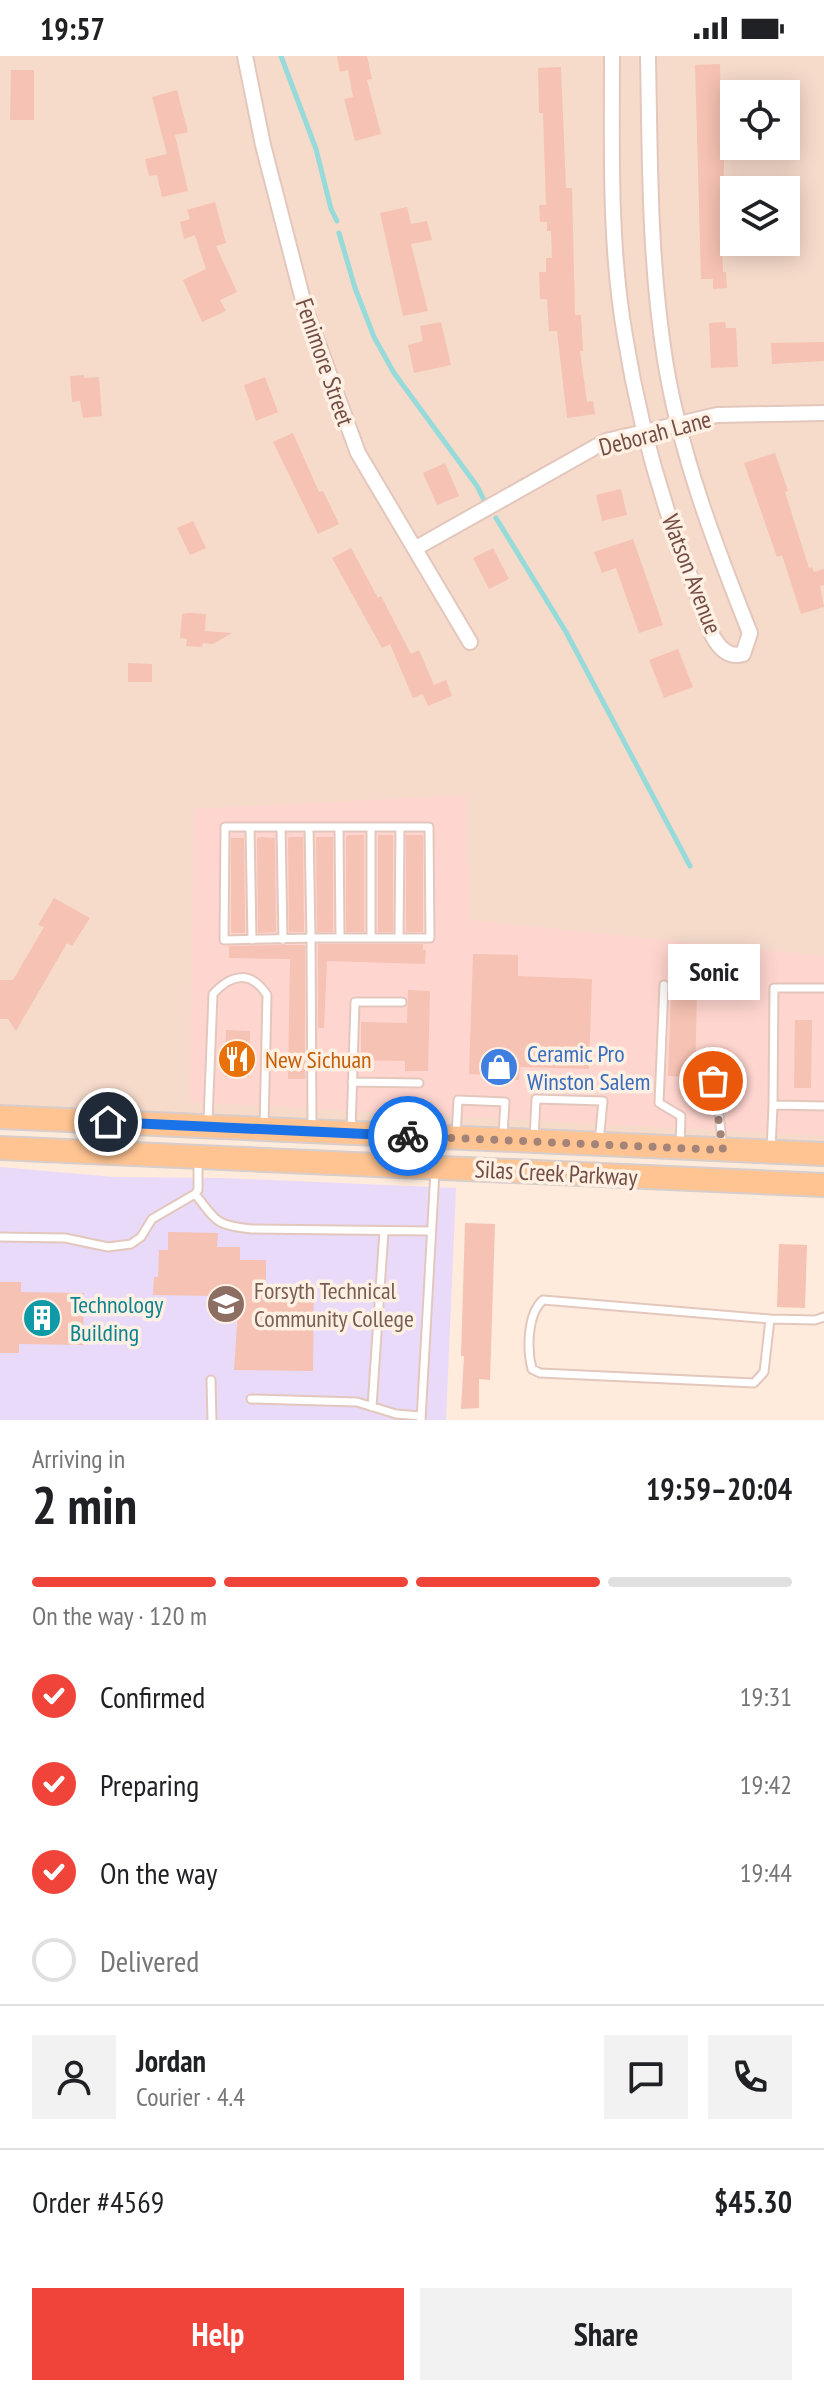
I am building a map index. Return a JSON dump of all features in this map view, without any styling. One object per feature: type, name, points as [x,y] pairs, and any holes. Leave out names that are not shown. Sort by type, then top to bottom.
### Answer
[{"type":"main road","name":"Silas Creek Parkway","points":[[0,1117],[824,1154]]},
{"type":"main road","name":"Silas Creek Parkway","points":[[0,1148],[824,1185]]},
{"type":"main road","points":[[435,1168],[438,1155],[443,1150],[635,1158],[670,1148]]},
{"type":"street","name":"Fenimore Street","points":[[245,56],[263,145],[305,308],[358,453],[470,642]]},
{"type":"street","name":"Watson Avenue","points":[[612,56],[616,260],[624,334],[644,432],[679,549],[722,652],[733,657],[743,654],[750,633],[705,514],[679,423],[654,279],[648,56]]},
{"type":"street","name":"Deborah Lane","points":[[416,548],[606,441],[717,415],[824,413]]},
{"type":"lane","points":[[225,827],[250,827],[429,827],[430,938],[224,940],[225,827]]},
{"type":"lane","points":[[250,827],[252,940]]},
{"type":"lane","points":[[281,827],[283,940]]},
{"type":"lane","points":[[309,827],[312,1131]]},
{"type":"lane","points":[[339,827],[340,938]]},
{"type":"lane","points":[[371,827],[371,938]]},
{"type":"lane","points":[[399,938],[400,827]]},
{"type":"lane","points":[[208,1127],[213,994],[225,981],[243,977],[259,982],[267,995],[264,1129]]},
{"type":"lane","points":[[664,985],[659,1103],[681,1116],[670,1148]]},
{"type":"lane","points":[[771,1152],[774,988],[824,988]]},
{"type":"lane","points":[[350,1133],[355,1002],[402,1002]]},
{"type":"lane","points":[[708,1057],[723,1150]]},
{"type":"lane","points":[[352,1082],[419,1083]]},
{"type":"lane","points":[[534,1141],[536,1099],[603,1101],[599,1144]]},
{"type":"lane","points":[[455,1138],[458,1100],[505,1102],[503,1140]]},
{"type":"lane","points":[[773,1105],[824,1106]]},
{"type":"lane","points":[[0,1237],[65,1238],[108,1247],[131,1244],[141,1237],[152,1219],[195,1194],[198,1190],[198,1158]]},
{"type":"lane","points":[[251,1399],[357,1402],[421,1418],[435,1168]]},
{"type":"lane","points":[[195,1194],[215,1221],[226,1226],[430,1231]]},
{"type":"lane","points":[[372,1407],[384,1231]]},
{"type":"lane","points":[[770,1319],[764,1372],[754,1383],[540,1373],[532,1369],[529,1360],[533,1314],[543,1300],[770,1319],[815,1320],[824,1317]]},
{"type":"lane","points":[[211,1380],[212,1420]]},
{"type":"shaded area","points":[[0,56],[824,56],[824,1154],[0,1109]]},
{"type":"shaded area","points":[[466,795],[469,920],[824,956],[824,1136],[190,1102],[194,809]]},
{"type":"shaded area","name":"Forsyth Technical Community College","points":[[0,1167],[115,1177],[224,1178],[456,1188],[446,1420],[0,1420]]},
{"type":"building","points":[[337,56],[367,56],[372,79],[367,80],[381,134],[355,141],[344,99],[353,97],[348,70],[340,72]]},
{"type":"building","points":[[720,64],[720,160],[724,160],[724,176],[720,176],[720,256],[722,256],[723,272],[726,272],[727,288],[713,289],[713,279],[701,279],[695,65]]},
{"type":"building","points":[[561,67],[566,188],[572,188],[575,315],[581,315],[583,351],[580,351],[587,402],[593,401],[595,414],[567,418],[557,331],[549,331],[547,299],[540,299],[539,272],[546,272],[546,258],[552,258],[551,231],[547,231],[547,222],[540,222],[539,205],[546,205],[538,68]]},
{"type":"building","points":[[11,70],[34,70],[34,120],[10,120]]},
{"type":"building","points":[[177,90],[188,132],[175,135],[188,191],[162,197],[157,175],[149,176],[145,159],[167,154],[152,97]]},
{"type":"building","points":[[215,202],[226,243],[216,246],[237,292],[220,300],[226,311],[202,322],[183,280],[206,269],[195,235],[184,239],[180,222],[190,219],[187,210]]},
{"type":"building","points":[[407,207],[411,224],[427,221],[432,240],[411,244],[428,311],[403,316],[380,213]]},
{"type":"building","points":[[441,322],[451,365],[414,373],[408,345],[423,341],[420,326]]},
{"type":"building","points":[[725,322],[726,328],[736,328],[738,367],[711,368],[709,323]]},
{"type":"building","points":[[824,342],[824,361],[772,364],[771,343]]},
{"type":"building","points":[[84,375],[84,378],[99,377],[102,416],[83,418],[80,401],[72,402],[70,376]]},
{"type":"building","points":[[265,377],[278,412],[256,421],[244,385]]},
{"type":"building","points":[[293,433],[319,492],[323,491],[339,524],[318,534],[273,442]]},
{"type":"building","points":[[775,453],[809,568],[812,567],[814,572],[824,569],[824,585],[820,586],[824,607],[801,614],[782,555],[777,557],[744,463]]},
{"type":"building","points":[[445,463],[459,496],[437,505],[423,473]]},
{"type":"building","points":[[621,489],[627,515],[602,521],[596,495]]},
{"type":"building","points":[[193,521],[206,548],[190,555],[177,528]]},
{"type":"building","points":[[633,539],[663,625],[639,633],[616,568],[602,573],[594,552]]},
{"type":"building","points":[[351,548],[378,598],[381,596],[411,654],[419,650],[434,685],[446,680],[452,696],[428,706],[423,694],[413,698],[390,644],[382,648],[332,558]]},
{"type":"building","points":[[493,548],[509,579],[489,589],[473,558]]},
{"type":"building","points":[[182,614],[206,614],[205,631],[232,633],[213,644],[186,646],[187,639],[180,638]]},
{"type":"building","points":[[678,649],[693,687],[664,698],[649,660]]},
{"type":"building","points":[[128,663],[152,664],[152,682],[128,682]]},
{"type":"building","points":[[348,835],[364,835],[364,932],[346,932]]},
{"type":"building","points":[[378,835],[393,835],[393,932],[378,932]]},
{"type":"building","points":[[406,835],[423,835],[423,932],[406,932]]},
{"type":"building","points":[[290,837],[303,837],[304,932],[289,932]]},
{"type":"building","points":[[316,837],[333,837],[333,932],[317,932]]},
{"type":"building","points":[[231,838],[244,838],[245,933],[231,933]]},
{"type":"building","points":[[257,838],[275,838],[276,932],[258,933]]},
{"type":"building","points":[[54,898],[90,918],[72,946],[67,943],[16,1031],[8,1019],[0,1019],[0,980],[13,980],[44,927],[38,925]]},
{"type":"building","points":[[318,944],[423,944],[425,964],[327,961],[324,1028],[318,1028]]},
{"type":"building","points":[[305,945],[305,1079],[288,1079],[290,959],[229,958],[229,946]]},
{"type":"building","points":[[473,954],[518,955],[518,976],[592,979],[589,1069],[520,1067],[519,1080],[493,1080],[493,1075],[469,1074]]},
{"type":"building","points":[[408,990],[430,991],[428,1071],[405,1071],[405,1061],[361,1060],[361,1022],[407,1023]]},
{"type":"building","points":[[671,991],[697,992],[695,1077],[668,1076]]},
{"type":"building","points":[[795,1020],[812,1020],[811,1088],[794,1088]]},
{"type":"building","points":[[226,1030],[250,1031],[249,1077],[225,1077]]},
{"type":"building","points":[[465,1223],[495,1224],[490,1380],[479,1379],[479,1408],[461,1409],[464,1356],[461,1356]]},
{"type":"building","points":[[168,1232],[218,1233],[217,1247],[240,1247],[240,1260],[266,1260],[266,1284],[314,1285],[313,1371],[234,1370],[238,1311],[213,1311],[213,1296],[153,1295],[154,1277],[158,1277],[159,1250],[168,1250]]},
{"type":"building","points":[[779,1244],[807,1245],[805,1308],[777,1307]]},
{"type":"building","name":"Technology Building","points":[[0,1282],[21,1282],[21,1292],[84,1293],[83,1345],[19,1344],[19,1353],[0,1353]]},
{"type":"waterway","points":[[281,56],[316,149],[337,221]]},
{"type":"waterway","points":[[339,233],[374,337],[394,373],[477,486],[486,504]]},
{"type":"waterway","points":[[496,518],[566,632],[690,866]]},
{"type":"way so far","points":[[408,1136],[723,1150],[713,1081]]},
{"type":"place","name":"New Sichuan","points":[[237,1059]]},
{"type":"place","name":"Ceramic Pro Winston Salem","points":[[499,1067]]},
{"type":"place","name":"Sonic","points":[[713,1081]]},
{"type":"place","name":"Forsyth Technical Community College","points":[[226,1304]]},
{"type":"place","name":"Technology Building","points":[[42,1318]]},
{"type":"route","points":[[108,1122],[408,1136]]}]
